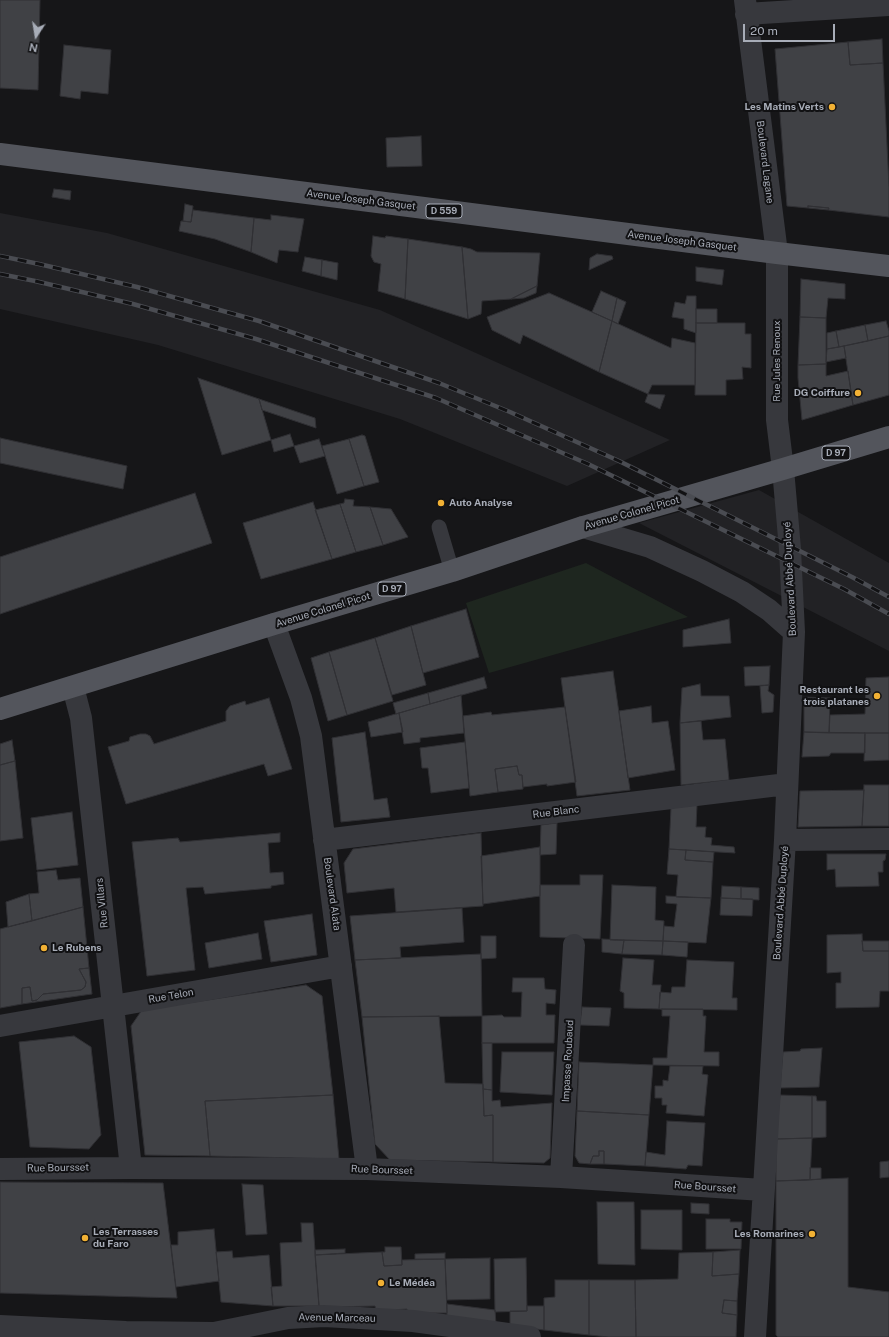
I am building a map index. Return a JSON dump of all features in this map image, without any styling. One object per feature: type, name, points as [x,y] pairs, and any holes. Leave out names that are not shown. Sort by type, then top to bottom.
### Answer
[{"type":"main road","name":"Avenue Joseph Gasquet","points":[[0,154],[889,266]]},
{"type":"main road","name":"D 97","points":[[783,469],[889,437]]},
{"type":"main road","name":"Avenue Colonel Picot","points":[[0,709],[274,624],[452,571],[582,527],[783,469]]},
{"type":"street","points":[[745,7],[889,5]]},
{"type":"street","name":"Boulevard Lagane","points":[[745,7],[778,253]]},
{"type":"street","name":"Rue Jules Renoux","points":[[778,253],[777,420],[783,469]]},
{"type":"street","name":"Boulevard Abbé Duployé","points":[[755,1337],[785,840],[794,632],[790,549],[783,469]]},
{"type":"street","points":[[582,527],[650,548],[702,571],[742,592],[768,610],[794,632]]},
{"type":"street","name":"Boulevard Alata","points":[[274,624],[301,698],[311,736],[367,1169]]},
{"type":"street","name":"Rue Villars","points":[[74,687],[81,718],[131,1168]]},
{"type":"street","name":"Rue Blanc","points":[[324,840],[788,784]]},
{"type":"street","points":[[785,840],[889,839]]},
{"type":"street","name":"Impasse Roubaud","points":[[561,1177],[574,945]]},
{"type":"street","name":"Rue Telon","points":[[0,1026],[341,966]]},
{"type":"street","name":"Rue Boursset","points":[[0,1169],[367,1169],[561,1177],[763,1190]]},
{"type":"street","name":"Avenue Marceau","points":[[0,1326],[110,1334],[214,1333],[288,1318],[324,1316],[413,1321],[505,1335],[530,1337]]},
{"type":"lane","points":[[439,527],[452,571]]},
{"type":"shaded area","points":[[0,213],[107,233],[380,310],[670,440],[567,486],[400,419],[158,345],[0,309]]},
{"type":"shaded area","points":[[759,490],[889,563],[889,651],[639,523]]},
{"type":"shaded area","points":[[586,563],[688,617],[489,673],[466,603]]},
{"type":"building","points":[[0,0],[40,0],[38,90],[0,88]]},
{"type":"building","points":[[882,39],[883,63],[850,65],[848,42]]},
{"type":"building","name":"Les Matins Verts","points":[[848,42],[850,65],[883,63],[889,217],[828,210],[829,208],[787,206],[775,49]]},
{"type":"building","points":[[64,45],[111,50],[108,94],[81,91],[80,99],[60,96]]},
{"type":"building","points":[[421,136],[422,166],[387,167],[386,138]]},
{"type":"building","points":[[54,189],[71,191],[70,200],[52,197]]},
{"type":"building","points":[[185,204],[193,206],[191,222],[183,221]]},
{"type":"building","points":[[808,206],[829,208],[828,210],[808,208]]},
{"type":"building","points":[[193,210],[254,218],[251,252],[215,239],[179,231],[181,221],[191,222]]},
{"type":"building","points":[[271,215],[304,219],[298,252],[279,250],[277,263],[251,252],[254,218],[271,220]]},
{"type":"building","points":[[373,236],[408,239],[405,299],[378,291],[381,264],[374,262],[371,256]]},
{"type":"building","points":[[408,239],[462,247],[468,319],[405,299]]},
{"type":"building","points":[[462,247],[477,252],[540,253],[537,286],[511,299],[482,301],[481,314],[468,319]]},
{"type":"building","points":[[597,254],[612,256],[613,259],[589,270],[590,258]]},
{"type":"building","points":[[305,257],[322,260],[321,276],[302,271]]},
{"type":"building","points":[[322,260],[338,263],[337,280],[321,276]]},
{"type":"building","points":[[696,267],[724,270],[722,285],[696,281]]},
{"type":"building","points":[[801,279],[845,284],[845,299],[828,298],[826,318],[800,317]]},
{"type":"building","points":[[537,286],[536,293],[524,298],[511,299]]},
{"type":"building","points":[[601,291],[617,298],[612,321],[592,312]]},
{"type":"building","points":[[549,293],[612,321],[599,372],[523,335],[520,344],[492,330],[487,317]]},
{"type":"building","points":[[687,296],[696,296],[696,333],[684,329],[684,319],[672,317],[675,302],[685,304]]},
{"type":"building","points":[[617,298],[626,302],[618,324],[612,321]]},
{"type":"building","points":[[696,309],[717,309],[717,323],[696,323]]},
{"type":"building","points":[[800,317],[826,318],[826,364],[798,365]]},
{"type":"building","points":[[612,321],[671,348],[672,338],[695,343],[695,385],[652,385],[648,394],[599,372]]},
{"type":"building","points":[[886,321],[889,336],[868,341],[865,325]]},
{"type":"building","points":[[696,323],[745,323],[745,334],[751,334],[751,368],[742,367],[743,379],[726,380],[726,395],[695,395]]},
{"type":"building","points":[[865,325],[868,341],[839,347],[836,331]]},
{"type":"building","points":[[836,331],[839,347],[827,349],[827,333]]},
{"type":"building","points":[[889,336],[889,395],[853,405],[844,346]]},
{"type":"building","points":[[844,346],[846,358],[826,362],[827,349]]},
{"type":"building","points":[[826,364],[826,376],[848,371],[853,405],[802,420],[798,365]]},
{"type":"building","points":[[198,378],[259,399],[271,440],[222,455]]},
{"type":"building","points":[[648,394],[665,395],[660,409],[645,402]]},
{"type":"building","points":[[259,399],[315,418],[316,428],[262,410]]},
{"type":"building","points":[[290,434],[294,446],[274,452],[271,440]]},
{"type":"building","points":[[362,435],[365,436],[379,482],[364,486],[349,439]]},
{"type":"building","points":[[0,438],[127,466],[123,489],[0,463]]},
{"type":"building","points":[[319,439],[325,456],[300,463],[294,446]]},
{"type":"building","points":[[349,439],[364,486],[337,494],[322,446]]},
{"type":"building","points":[[195,493],[212,543],[0,614],[0,557]]},
{"type":"building","points":[[345,499],[354,500],[353,506],[370,507],[383,545],[356,552],[340,504],[344,503]]},
{"type":"building","points":[[313,502],[332,559],[261,579],[243,523]]},
{"type":"building","points":[[340,504],[356,552],[332,559],[315,510]]},
{"type":"building","points":[[370,507],[391,509],[408,537],[383,545]]},
{"type":"building","points":[[466,609],[479,657],[423,673],[411,626]]},
{"type":"building","points":[[729,619],[731,643],[683,647],[683,630]]},
{"type":"building","points":[[411,626],[426,685],[392,695],[375,638]]},
{"type":"building","points":[[375,638],[393,701],[347,715],[329,652]]},
{"type":"building","points":[[329,652],[347,715],[328,721],[311,658]]},
{"type":"building","points":[[770,666],[769,685],[745,686],[744,667]]},
{"type":"building","points":[[613,671],[630,790],[577,796],[561,678]]},
{"type":"building","points":[[484,677],[487,688],[430,704],[428,693]]},
{"type":"building","name":"Restaurant les trois platanes","points":[[889,677],[889,733],[829,733],[830,715],[865,714],[866,678]]},
{"type":"building","points":[[700,684],[701,696],[729,696],[731,717],[680,723],[682,688]]},
{"type":"building","points":[[769,685],[768,691],[774,695],[773,712],[762,713],[760,686]]},
{"type":"building","points":[[428,693],[430,704],[396,714],[393,703]]},
{"type":"building","points":[[461,695],[464,733],[420,738],[420,742],[404,744],[399,713]]},
{"type":"building","points":[[804,697],[830,698],[829,733],[804,732]]},
{"type":"building","points":[[269,698],[292,769],[268,776],[264,764],[126,804],[108,747],[129,741],[130,737],[140,734],[150,736],[154,744],[226,721],[226,711],[230,706],[245,701],[246,705]]},
{"type":"building","points":[[651,706],[652,723],[668,721],[675,770],[628,778],[619,711]]},
{"type":"building","points":[[565,707],[576,782],[547,786],[547,784],[523,787],[522,775],[519,775],[517,766],[495,769],[498,792],[470,796],[463,716],[491,712],[492,715]]},
{"type":"building","points":[[399,713],[403,732],[371,737],[368,722]]},
{"type":"building","points":[[701,721],[703,740],[725,739],[729,780],[681,785],[680,723]]},
{"type":"building","points":[[365,732],[374,800],[387,798],[390,817],[341,822],[332,738]]},
{"type":"building","points":[[804,732],[865,733],[865,753],[831,753],[829,756],[802,757]]},
{"type":"building","points":[[865,733],[889,733],[889,760],[864,761]]},
{"type":"building","points":[[12,740],[15,761],[0,765],[0,744]]},
{"type":"building","points":[[465,742],[469,788],[431,793],[428,768],[422,768],[420,748]]},
{"type":"building","points":[[15,761],[23,838],[0,841],[0,765]]},
{"type":"building","points":[[517,766],[519,775],[522,775],[523,789],[498,792],[495,769]]},
{"type":"building","points":[[864,785],[889,785],[889,826],[862,826]]},
{"type":"building","points":[[864,790],[862,826],[798,827],[800,791]]},
{"type":"building","points":[[697,805],[696,827],[706,827],[705,837],[712,838],[711,845],[734,847],[735,853],[669,849],[671,808]]},
{"type":"building","points":[[72,812],[78,865],[37,870],[31,818]]},
{"type":"building","points":[[557,823],[556,854],[540,855],[541,825]]},
{"type":"building","points":[[280,833],[280,842],[268,843],[270,873],[283,872],[284,884],[271,886],[271,888],[205,894],[203,887],[186,888],[195,970],[147,976],[132,842],[178,838],[180,842]]},
{"type":"building","points":[[481,833],[483,906],[396,912],[394,888],[347,893],[344,863],[353,849]]},
{"type":"building","points":[[540,847],[540,896],[483,904],[481,856]]},
{"type":"building","points":[[669,849],[686,850],[685,860],[713,862],[711,898],[676,897],[678,875],[667,874]]},
{"type":"building","points":[[686,850],[714,852],[713,862],[685,860]]},
{"type":"building","points":[[827,854],[886,854],[885,860],[883,861],[883,872],[878,872],[879,886],[836,887],[835,869],[827,870]]},
{"type":"building","points":[[56,870],[58,880],[80,878],[83,907],[32,921],[29,894],[39,893],[37,872]]},
{"type":"building","points":[[580,875],[603,875],[600,939],[540,937],[540,885],[580,885]]},
{"type":"building","points":[[612,885],[656,887],[655,920],[664,921],[663,941],[610,940]]},
{"type":"building","points":[[722,886],[741,887],[741,899],[721,898]]},
{"type":"building","points":[[741,887],[759,888],[759,900],[741,899]]},
{"type":"building","points":[[29,894],[32,921],[8,927],[6,902]]},
{"type":"building","points":[[666,896],[711,898],[706,943],[663,941],[664,926],[674,927],[677,904],[666,903]]},
{"type":"building","points":[[721,898],[753,899],[752,916],[720,915]]},
{"type":"building","name":"Le Rubens","points":[[83,907],[89,968],[79,969],[86,982],[85,987],[81,990],[43,994],[37,1000],[32,1001],[30,987],[22,988],[22,1004],[0,1008],[0,929]]},
{"type":"building","points":[[462,908],[464,942],[400,947],[401,958],[355,960],[350,916]]},
{"type":"building","points":[[312,914],[317,955],[271,962],[264,921]]},
{"type":"building","points":[[258,933],[262,959],[209,968],[205,943]]},
{"type":"building","points":[[862,934],[863,951],[889,951],[889,991],[880,991],[879,1007],[836,1008],[836,983],[841,983],[841,972],[827,973],[827,935]]},
{"type":"building","points":[[481,936],[496,936],[496,958],[481,959]]},
{"type":"building","points":[[602,939],[624,940],[622,954],[602,952]]},
{"type":"building","points":[[624,940],[663,941],[662,955],[622,954]]},
{"type":"building","points":[[663,941],[688,942],[687,957],[662,955]]},
{"type":"building","points":[[862,941],[889,941],[889,951],[863,951]]},
{"type":"building","points":[[481,954],[482,1016],[362,1017],[355,960]]},
{"type":"building","points":[[623,958],[654,960],[652,985],[661,985],[659,1009],[624,1008],[624,993],[620,991]]},
{"type":"building","points":[[687,960],[734,962],[732,998],[737,998],[737,1010],[659,1009],[660,992],[671,993],[672,987],[685,987]]},
{"type":"building","points":[[89,968],[92,994],[22,1004],[22,988],[30,987],[32,1001],[37,1000],[43,994],[81,990],[85,987],[86,982],[79,969]]},
{"type":"building","points":[[513,978],[544,978],[545,989],[556,990],[555,1004],[546,1003],[546,1015],[555,1015],[554,1043],[482,1043],[482,1016],[502,1015],[504,1017],[521,1017],[522,992],[512,992]]},
{"type":"building","points":[[306,985],[322,996],[333,1095],[205,1101],[210,1156],[145,1155],[131,1026],[142,1010]]},
{"type":"building","points":[[582,1007],[611,1008],[609,1026],[580,1025]]},
{"type":"building","points":[[662,1009],[703,1009],[703,1016],[706,1016],[704,1052],[719,1052],[719,1066],[653,1065],[653,1058],[667,1058],[670,1016],[662,1016]]},
{"type":"building","points":[[439,1016],[445,1083],[483,1084],[484,1116],[493,1115],[493,1162],[390,1160],[375,1144],[362,1017]]},
{"type":"building","points":[[74,1036],[91,1047],[101,1135],[89,1149],[30,1147],[19,1042]]},
{"type":"building","points":[[482,1043],[492,1043],[492,1090],[483,1089]]},
{"type":"building","points":[[822,1048],[819,1087],[780,1088],[783,1052]]},
{"type":"building","points":[[502,1052],[554,1052],[552,1095],[500,1092]]},
{"type":"building","points":[[579,1062],[653,1065],[649,1115],[577,1111]]},
{"type":"building","points":[[670,1066],[703,1066],[702,1074],[708,1075],[704,1116],[666,1113],[667,1105],[662,1105],[662,1098],[655,1098],[655,1086],[663,1086],[663,1080],[668,1081]]},
{"type":"building","points":[[483,1089],[492,1090],[492,1101],[500,1100],[501,1107],[552,1103],[550,1158],[544,1163],[493,1162],[493,1115],[484,1116]]},
{"type":"building","points":[[333,1095],[339,1159],[210,1156],[205,1101]]},
{"type":"building","points":[[780,1095],[812,1096],[812,1138],[776,1139]]},
{"type":"building","points":[[812,1096],[816,1096],[817,1101],[826,1101],[826,1137],[812,1138]]},
{"type":"building","points":[[577,1111],[649,1115],[645,1166],[604,1164],[604,1151],[599,1151],[599,1156],[593,1156],[590,1164],[579,1163],[575,1156]]},
{"type":"building","points":[[667,1121],[705,1123],[702,1166],[688,1165],[686,1169],[645,1166],[646,1152],[665,1155]]},
{"type":"building","points":[[812,1138],[810,1180],[776,1181],[776,1139]]},
{"type":"building","points":[[599,1151],[604,1151],[604,1164],[590,1164],[593,1156],[599,1156]]},
{"type":"building","points":[[889,1161],[889,1177],[880,1178],[880,1162]]},
{"type":"building","points":[[810,1168],[821,1168],[821,1179],[810,1180]]},
{"type":"building","name":"Les Romarines","points":[[848,1178],[848,1287],[889,1292],[889,1337],[778,1337],[776,1335],[776,1181]]},
{"type":"building","name":"Les Terrasses du Faro","points":[[0,1182],[163,1183],[177,1298],[0,1293]]},
{"type":"building","points":[[242,1184],[263,1185],[267,1234],[246,1235]]},
{"type":"building","points":[[597,1202],[634,1202],[635,1265],[598,1264]]},
{"type":"building","points":[[691,1203],[709,1204],[709,1214],[691,1213]]},
{"type":"building","points":[[641,1210],[682,1210],[682,1250],[641,1249]]},
{"type":"building","points":[[706,1219],[730,1219],[730,1222],[742,1222],[741,1249],[706,1249]]},
{"type":"building","points":[[301,1223],[313,1223],[319,1306],[273,1306],[271,1287],[282,1286],[280,1243],[302,1242]]},
{"type":"building","points":[[214,1229],[219,1281],[176,1287],[171,1245],[178,1245],[178,1232]]},
{"type":"building","points":[[385,1247],[401,1247],[402,1265],[384,1266],[382,1252],[385,1252]]},
{"type":"building","points":[[345,1249],[345,1253],[315,1255],[315,1250]]},
{"type":"building","points":[[740,1250],[739,1274],[712,1276],[713,1252]]},
{"type":"building","points":[[232,1251],[233,1258],[269,1255],[273,1306],[221,1302],[216,1252]]},
{"type":"building","name":"Le Médéa","points":[[382,1252],[384,1266],[402,1265],[402,1260],[445,1259],[447,1313],[407,1313],[407,1309],[376,1311],[375,1306],[319,1306],[315,1255]]},
{"type":"building","points":[[713,1252],[712,1276],[739,1274],[737,1301],[724,1300],[722,1313],[737,1315],[736,1337],[636,1337],[635,1280],[678,1279],[679,1253]]},
{"type":"building","points":[[445,1253],[445,1259],[415,1259],[415,1254]]},
{"type":"building","points":[[490,1258],[490,1299],[447,1300],[445,1259]]},
{"type":"building","points":[[526,1258],[527,1311],[495,1312],[494,1259]]},
{"type":"building","points":[[555,1280],[589,1280],[589,1335],[544,1330],[544,1298],[555,1297]]},
{"type":"building","points":[[589,1280],[635,1280],[636,1337],[589,1335]]},
{"type":"building","points":[[724,1300],[737,1301],[737,1315],[722,1313]]},
{"type":"building","points":[[447,1304],[495,1310],[496,1324],[447,1316]]},
{"type":"building","points":[[527,1306],[544,1306],[544,1330],[510,1326],[510,1311],[527,1311]]},
{"type":"railway","points":[[0,256],[137,287],[259,321],[439,383],[510,412],[619,461],[852,577],[889,597]]},
{"type":"railway","points":[[0,274],[133,304],[256,339],[436,398],[588,464],[844,589],[889,614]]},
{"type":"place","name":"Les Matins Verts","points":[[832,107]]},
{"type":"place","name":"DG Coiffure","points":[[858,393]]},
{"type":"place","name":"Auto Analyse","points":[[441,503]]},
{"type":"place","name":"Restaurant les trois platanes","points":[[877,696]]},
{"type":"place","name":"Le Rubens","points":[[44,948]]},
{"type":"place","name":"Les Romarines","points":[[812,1234]]},
{"type":"place","name":"Les Terrasses du Faro","points":[[85,1238]]},
{"type":"place","name":"Le Médéa","points":[[381,1283]]}]
